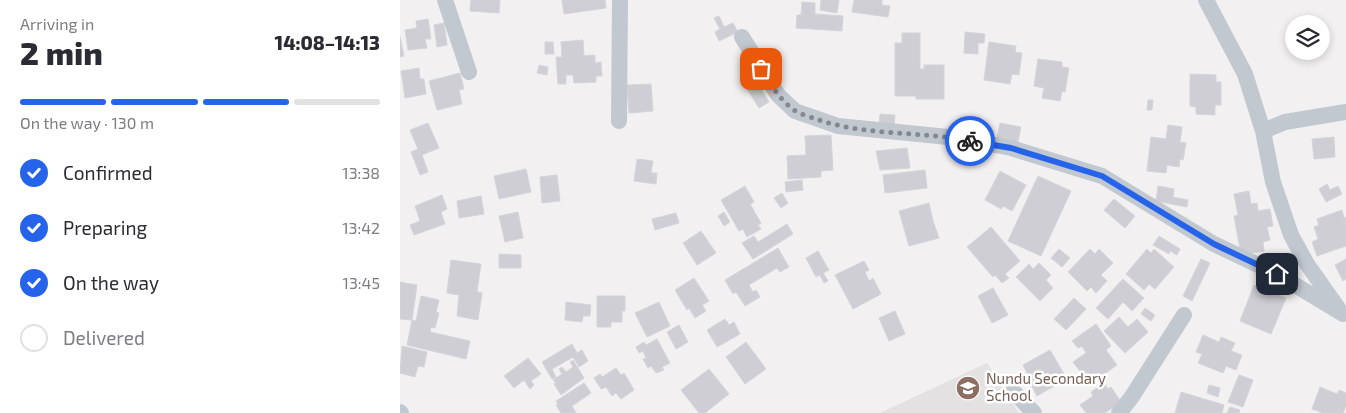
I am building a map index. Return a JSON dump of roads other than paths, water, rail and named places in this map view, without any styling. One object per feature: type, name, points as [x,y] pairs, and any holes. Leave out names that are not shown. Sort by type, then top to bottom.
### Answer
[{"type":"street","points":[[445,0],[469,72]]},
{"type":"street","points":[[619,121],[620,0]]},
{"type":"street","points":[[1206,0],[1245,74],[1263,131],[1273,182],[1291,236],[1307,264],[1344,315]]},
{"type":"street","points":[[742,37],[778,95],[795,111],[838,126],[958,138],[1011,148],[1102,176],[1214,244],[1277,274],[1344,315]]},
{"type":"street","points":[[1263,131],[1285,122],[1346,112]]},
{"type":"street","points":[[1119,413],[1131,398],[1184,315]]},
{"type":"street","points":[[1013,391],[1034,413]]},
{"type":"place","name":"Nundu Secondary School","points":[[968,388]]}]
